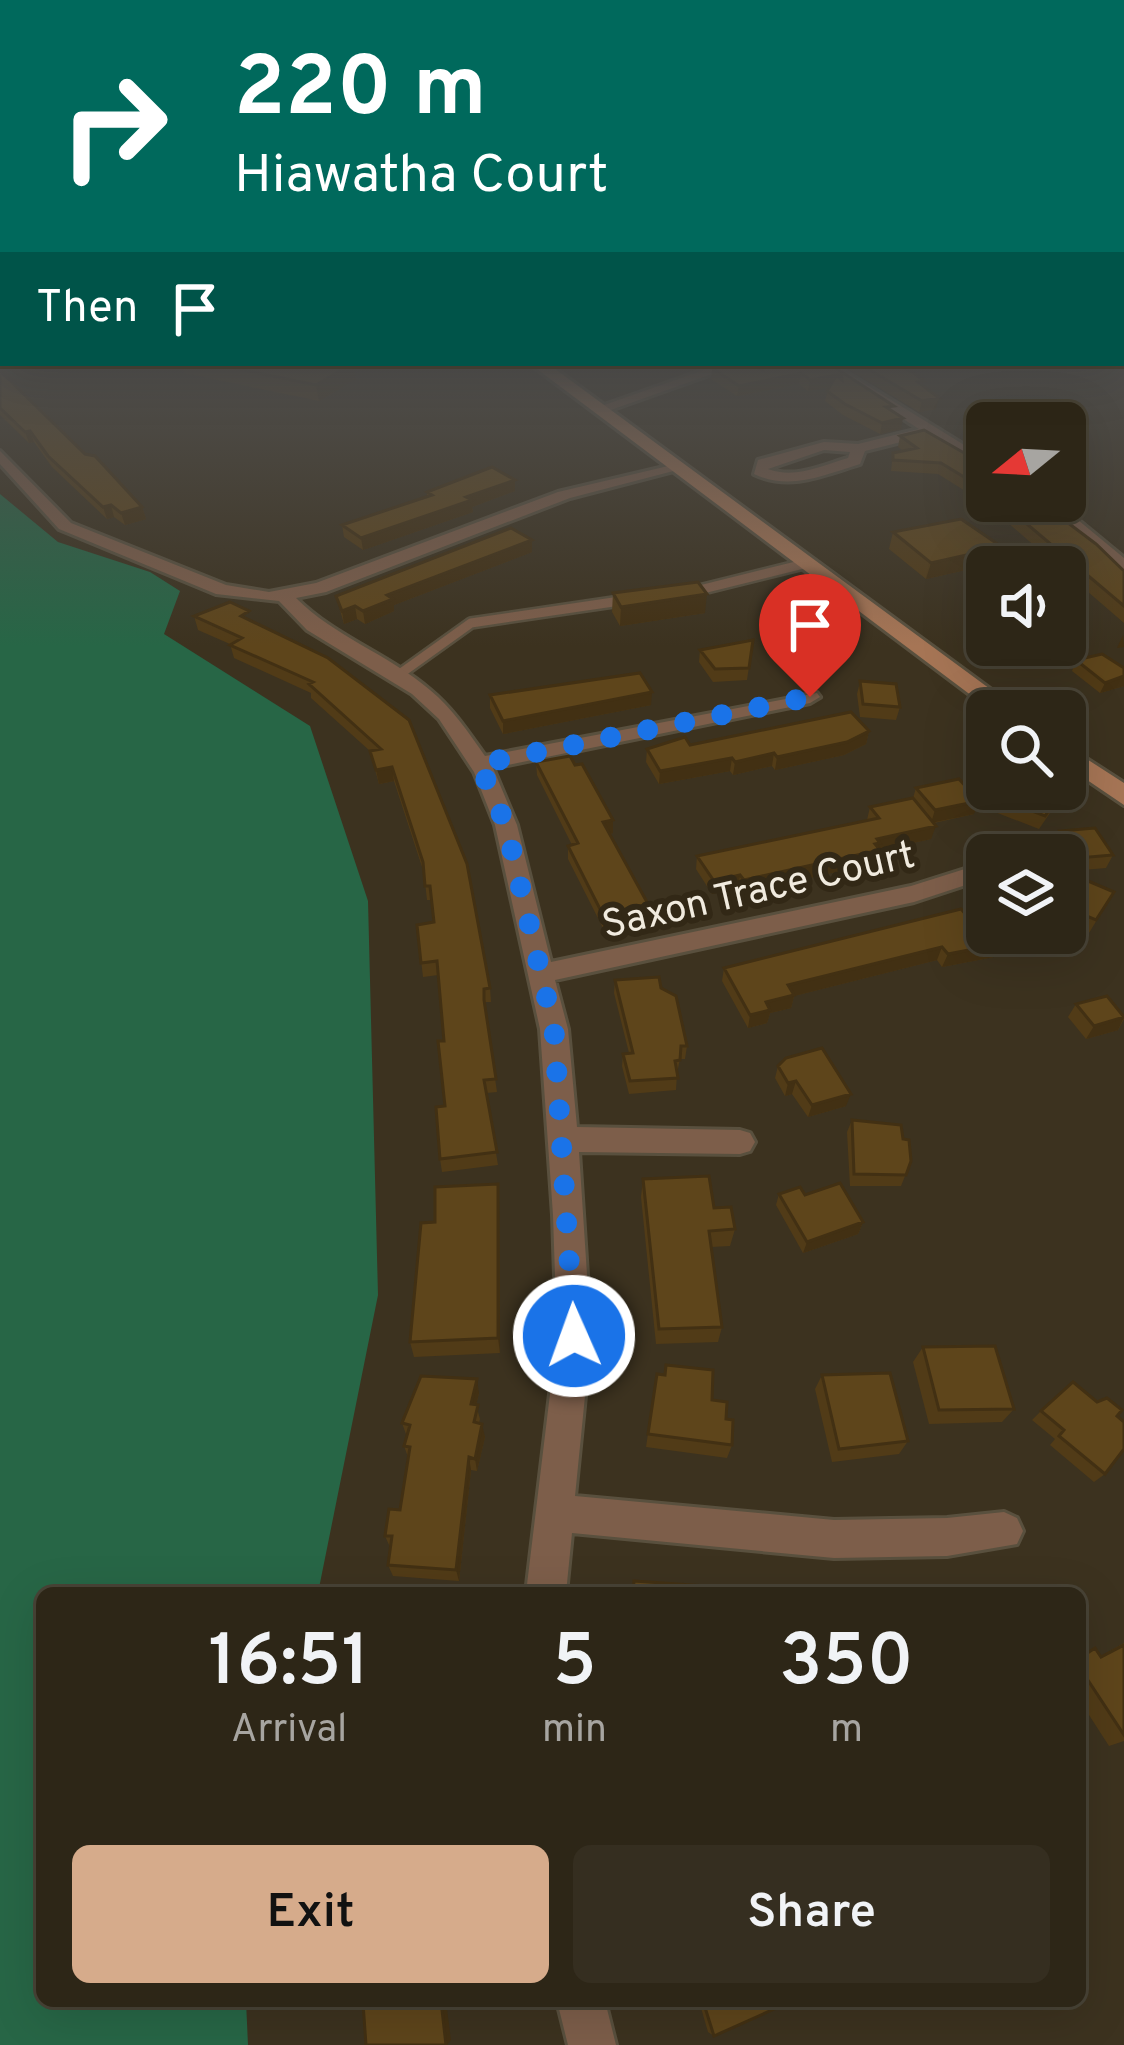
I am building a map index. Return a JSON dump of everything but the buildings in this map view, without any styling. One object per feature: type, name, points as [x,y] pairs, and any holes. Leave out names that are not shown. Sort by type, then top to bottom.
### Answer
[{"type":"main road","points":[[662,455],[980,690]]},
{"type":"main road","points":[[1086,768],[1124,796]]},
{"type":"street","points":[[0,455],[65,526],[79,533],[222,590],[284,596],[330,584],[564,495],[676,466]]},
{"type":"street","points":[[788,455],[763,463],[759,471],[771,478],[795,478],[855,460],[856,455]]},
{"type":"street","points":[[1071,522],[1124,566]]},
{"type":"street","points":[[284,596],[314,626],[397,676],[446,715],[479,764],[506,825],[544,973],[560,1077],[574,1336],[547,1587]]},
{"type":"street","points":[[479,764],[810,697]]},
{"type":"street","name":"Saxon Trace Court","points":[[544,973],[914,894],[966,877]]},
{"type":"street","points":[[562,1139],[740,1142]]},
{"type":"street","points":[[553,1512],[832,1542],[945,1540],[1004,1532]]},
{"type":"street","points":[[582,2007],[592,2045]]},
{"type":"lane","points":[[679,593],[808,562]]},
{"type":"lane","points":[[397,676],[470,623],[633,599]]},
{"type":"green space","points":[[0,494],[58,542],[150,572],[180,591],[164,634],[310,726],[368,901],[378,1295],[319,1587],[36,1587],[36,2007],[246,2007],[248,2045],[0,2045]]},
{"type":"route","points":[[574,1336],[554,1029],[506,825],[479,764],[810,697]]}]
